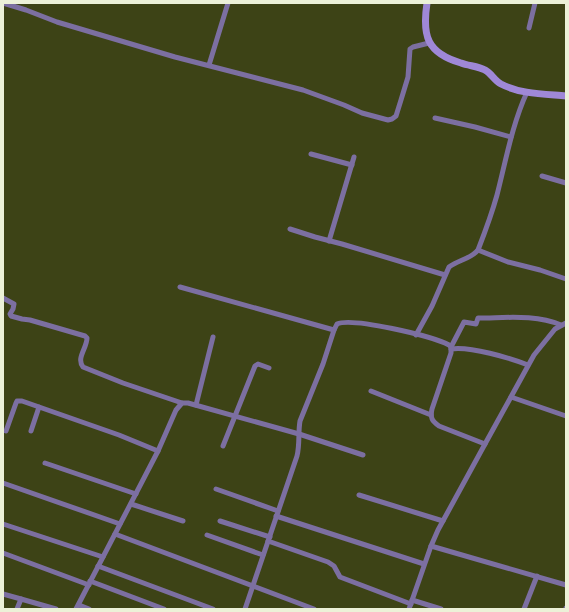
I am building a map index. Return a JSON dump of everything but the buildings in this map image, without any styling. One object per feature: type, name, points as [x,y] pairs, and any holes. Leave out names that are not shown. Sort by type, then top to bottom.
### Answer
[{"type":"street","points":[[3,3],[57,22],[158,52],[303,90],[362,113],[390,120],[396,116],[408,78],[410,51],[413,47],[427,43]]},
{"type":"street","points":[[209,65],[228,3]]},
{"type":"street","points":[[427,3],[425,26],[427,43],[439,52],[456,62],[484,69],[498,82],[514,89],[527,92],[566,96]]},
{"type":"street","points":[[529,28],[535,3]]},
{"type":"street","points":[[416,335],[432,306],[449,267],[454,263],[472,256],[478,250],[497,194],[518,114],[527,92]]},
{"type":"street","points":[[435,118],[511,137]]},
{"type":"street","points":[[312,154],[352,165]]},
{"type":"street","points":[[329,241],[354,157]]},
{"type":"street","points":[[542,176],[566,183]]},
{"type":"street","points":[[290,228],[445,275]]},
{"type":"street","points":[[478,250],[508,262],[540,270],[566,279]]},
{"type":"street","points":[[180,287],[334,330]]},
{"type":"street","points":[[3,298],[14,304],[10,315],[11,316],[85,336],[87,338],[87,342],[80,360],[84,367],[123,383],[182,403],[188,402],[299,434],[363,455]]},
{"type":"street","points":[[485,444],[439,426],[433,422],[430,415],[451,348],[464,322],[476,324],[478,318],[536,318],[563,324]]},
{"type":"street","points":[[245,609],[297,456],[299,447],[300,421],[337,324],[350,323],[369,325],[416,335],[445,343],[451,348],[460,348],[512,359],[528,365]]},
{"type":"street","points":[[410,604],[431,546],[443,521],[528,365],[547,337],[563,324]]},
{"type":"street","points":[[196,405],[213,337]]},
{"type":"street","points":[[223,446],[255,366],[258,364],[269,368]]},
{"type":"street","points":[[371,391],[430,415]]},
{"type":"street","points":[[511,397],[566,416]]},
{"type":"street","points":[[6,431],[14,406],[17,401],[22,401],[158,450]]},
{"type":"street","points":[[89,609],[78,607],[158,450],[176,410],[182,403]]},
{"type":"street","points":[[30,431],[39,407]]},
{"type":"street","points":[[45,462],[136,494]]},
{"type":"street","points":[[3,483],[120,524]]},
{"type":"street","points":[[216,489],[277,514],[424,564]]},
{"type":"street","points":[[359,495],[443,521]]},
{"type":"street","points":[[130,504],[183,521]]},
{"type":"street","points":[[220,521],[328,562],[334,566],[340,577],[410,604],[440,609]]},
{"type":"street","points":[[3,524],[103,557]]},
{"type":"street","points":[[115,534],[252,586],[300,606],[314,609]]},
{"type":"street","points":[[207,535],[263,555]]},
{"type":"street","points":[[431,546],[566,585]]},
{"type":"street","points":[[3,553],[164,609]]},
{"type":"street","points":[[98,566],[213,609]]},
{"type":"street","points":[[524,609],[537,576]]},
{"type":"street","points":[[3,594],[56,609]]},
{"type":"street","points":[[17,609],[21,599]]}]
